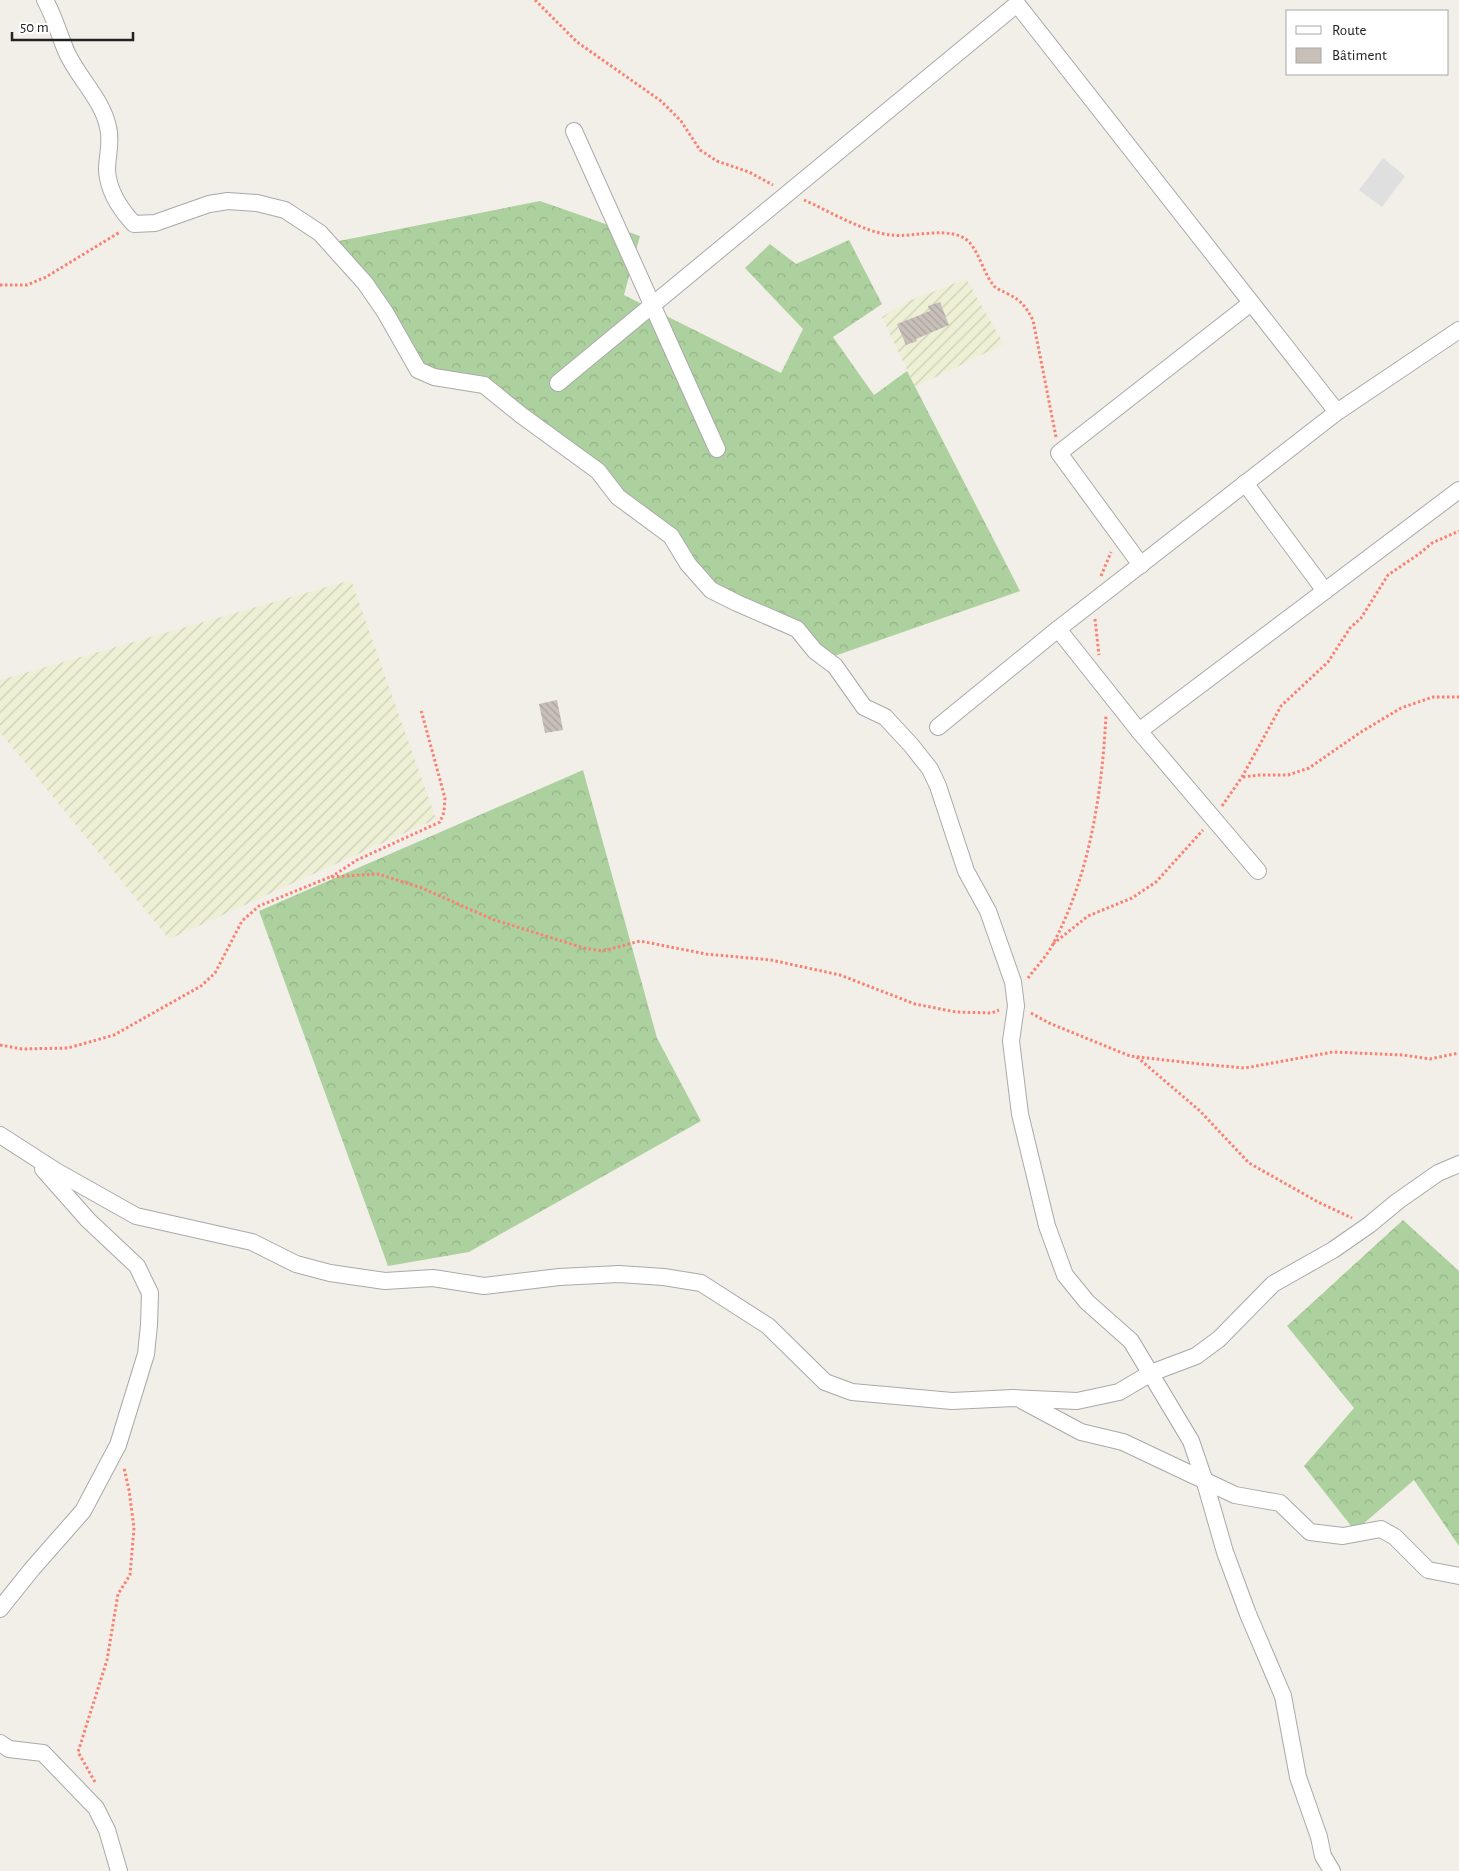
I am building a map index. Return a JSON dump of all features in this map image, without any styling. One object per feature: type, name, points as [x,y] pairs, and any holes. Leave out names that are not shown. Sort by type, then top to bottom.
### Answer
[{"type":"street","points":[[45,0],[55,18],[68,54],[102,108],[109,128],[107,170],[111,188],[122,210],[134,224],[155,222],[209,204],[228,201],[256,203],[286,210],[320,233],[365,283],[385,312],[418,370],[434,377],[484,385],[520,415],[598,471],[618,497],[671,536],[688,564],[711,590],[797,629],[815,651],[835,666],[864,707],[884,718],[911,745],[930,770],[938,786],[966,871],[988,911],[1013,982],[1016,1006],[1011,1041],[1020,1114],[1048,1226],[1065,1275],[1087,1302],[1131,1341],[1192,1441],[1225,1552],[1248,1614],[1283,1696],[1298,1777],[1319,1837],[1323,1856],[1332,1871]]},
{"type":"street","points":[[558,383],[1017,4],[1337,412]]},
{"type":"street","points":[[574,131],[718,449]]},
{"type":"street","points":[[1141,565],[1059,454],[1251,302]]},
{"type":"street","points":[[938,727],[1058,629],[1337,412],[1459,330]]},
{"type":"street","points":[[1246,483],[1325,591]]},
{"type":"street","points":[[1139,731],[1459,490]]},
{"type":"street","points":[[1058,629],[1139,731],[1258,871]]},
{"type":"street","points":[[0,1135],[56,1172],[136,1216],[252,1242],[296,1264],[330,1273],[385,1281],[433,1278],[484,1286],[559,1277],[620,1274],[664,1277],[701,1283],[768,1326],[825,1382],[852,1392],[952,1401],[1019,1398],[1077,1401],[1119,1392],[1151,1373],[1196,1356],[1219,1340],[1273,1284],[1333,1250],[1438,1173],[1459,1164]]},
{"type":"street","points":[[0,1609],[83,1511],[118,1445],[146,1354],[150,1293],[137,1266],[88,1220],[30,1155]]},
{"type":"street","points":[[1019,1398],[1081,1432],[1123,1442],[1235,1495],[1280,1503],[1310,1532],[1343,1536],[1381,1529],[1395,1538],[1428,1570],[1459,1576]]},
{"type":"street","points":[[0,1743],[9,1749],[44,1753],[96,1808],[107,1830],[119,1871]]},
{"type":"path","points":[[535,0],[577,42],[661,101],[681,121],[700,150],[717,161],[749,172],[862,227],[892,236],[946,233],[959,235],[970,243],[987,276],[996,288],[1025,304],[1033,320],[1059,454]]},
{"type":"path","points":[[0,285],[27,285],[46,278],[134,224]]},
{"type":"path","points":[[1052,945],[1088,916],[1132,898],[1156,882],[1213,819],[1242,777],[1281,706],[1328,662],[1350,628],[1361,618],[1388,575],[1432,543],[1459,531]]},
{"type":"path","points":[[1101,664],[1094,601],[1101,573],[1112,550]]},
{"type":"path","points":[[1028,979],[1052,945],[1080,880],[1098,802],[1104,758],[1107,691]]},
{"type":"path","points":[[1242,777],[1288,775],[1309,768],[1361,732],[1401,708],[1433,697],[1459,697]]},
{"type":"path","points":[[0,1045],[22,1049],[68,1048],[114,1035],[201,986],[215,973],[242,921],[259,906],[330,877],[357,860],[440,822],[444,812],[445,798],[421,710]]},
{"type":"path","points":[[330,877],[378,874],[422,888],[492,919],[603,951],[640,942],[706,954],[771,960],[840,976],[915,1004],[956,1012],[992,1013],[1016,1006],[1049,1023],[1130,1056],[1245,1068],[1333,1052],[1403,1055],[1430,1059],[1459,1053]]},
{"type":"path","points":[[1137,1057],[1200,1111],[1249,1163],[1318,1202],[1369,1225]]},
{"type":"path","points":[[98,1787],[78,1752],[107,1660],[118,1594],[130,1575],[134,1528],[130,1490],[118,1445]]},
{"type":"shaded area","points":[[1383,158],[1405,176],[1382,207],[1359,190]]},
{"type":"green space","points":[[540,201],[640,236],[624,295],[781,373],[803,329],[745,268],[770,244],[796,264],[849,240],[882,304],[833,337],[874,395],[907,371],[1020,591],[826,659],[797,629],[711,590],[671,536],[484,385],[418,370],[329,243]]},
{"type":"green space","points":[[966,279],[1004,344],[915,387],[882,317],[906,302]]},
{"type":"green space","points":[[351,580],[436,819],[169,939],[0,732],[0,680]]},
{"type":"green space","points":[[583,770],[657,1038],[701,1121],[469,1252],[388,1266],[259,911]]},
{"type":"green space","points":[[1403,1220],[1459,1271],[1459,1546],[1414,1480],[1355,1531],[1304,1466],[1354,1408],[1287,1326]]},
{"type":"building","points":[[940,302],[949,325],[906,345],[897,324],[930,311],[928,306]]},
{"type":"building","points":[[557,700],[563,730],[545,733],[539,704]]}]
